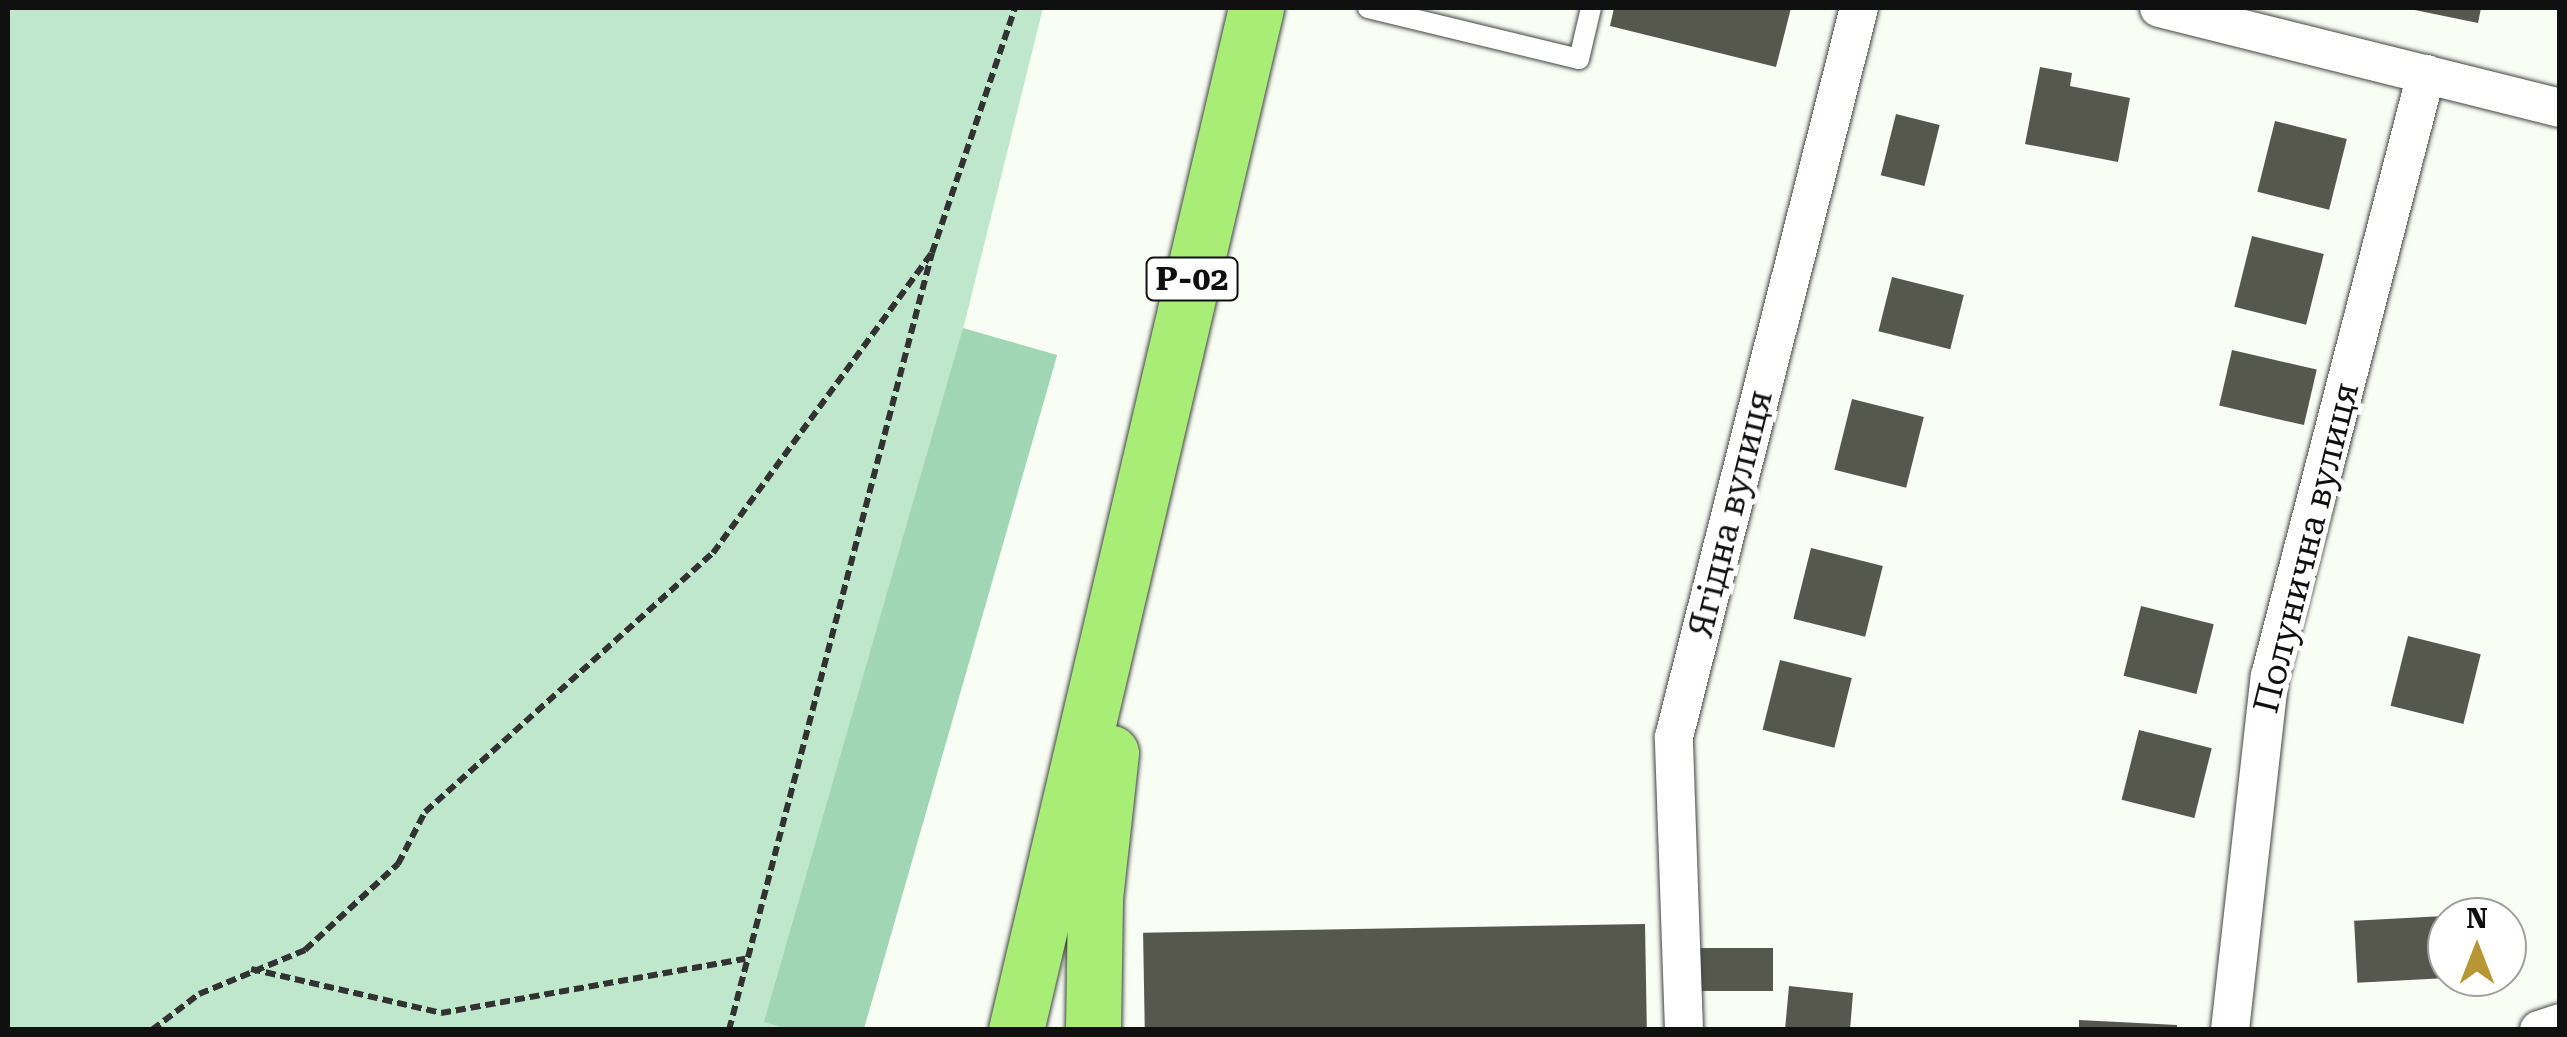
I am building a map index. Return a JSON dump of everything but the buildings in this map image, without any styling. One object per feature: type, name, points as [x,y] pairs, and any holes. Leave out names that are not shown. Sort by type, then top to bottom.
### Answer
[{"type":"main road","name":"Р-02","points":[[1016,1030],[1256,8]]},
{"type":"main road","name":"Р-02","points":[[1093,1030],[1096,898],[1129,551]]},
{"type":"street","name":"Ягідна вулиця","points":[[1684,1030],[1674,737],[1859,8]]},
{"type":"street","points":[[2159,8],[2560,108]]},
{"type":"street","name":"Полунична вулиця","points":[[2230,1030],[2270,676],[2426,74]]},
{"type":"street","points":[[2539,1030],[2560,1023]]},
{"type":"lane","points":[[1368,8],[1579,58],[1591,8]]},
{"type":"path","points":[[729,1030],[744,959],[932,253],[1015,8]]},
{"type":"path","points":[[152,1030],[249,968],[305,950],[398,864],[424,812],[713,552],[932,253]]},
{"type":"path","points":[[249,968],[441,1013],[744,959]]},
{"type":"green space","points":[[8,8],[1043,8],[789,1029],[8,1029]]},
{"type":"green space","points":[[963,328],[1057,355],[864,1030],[792,1030],[764,1022]]}]
